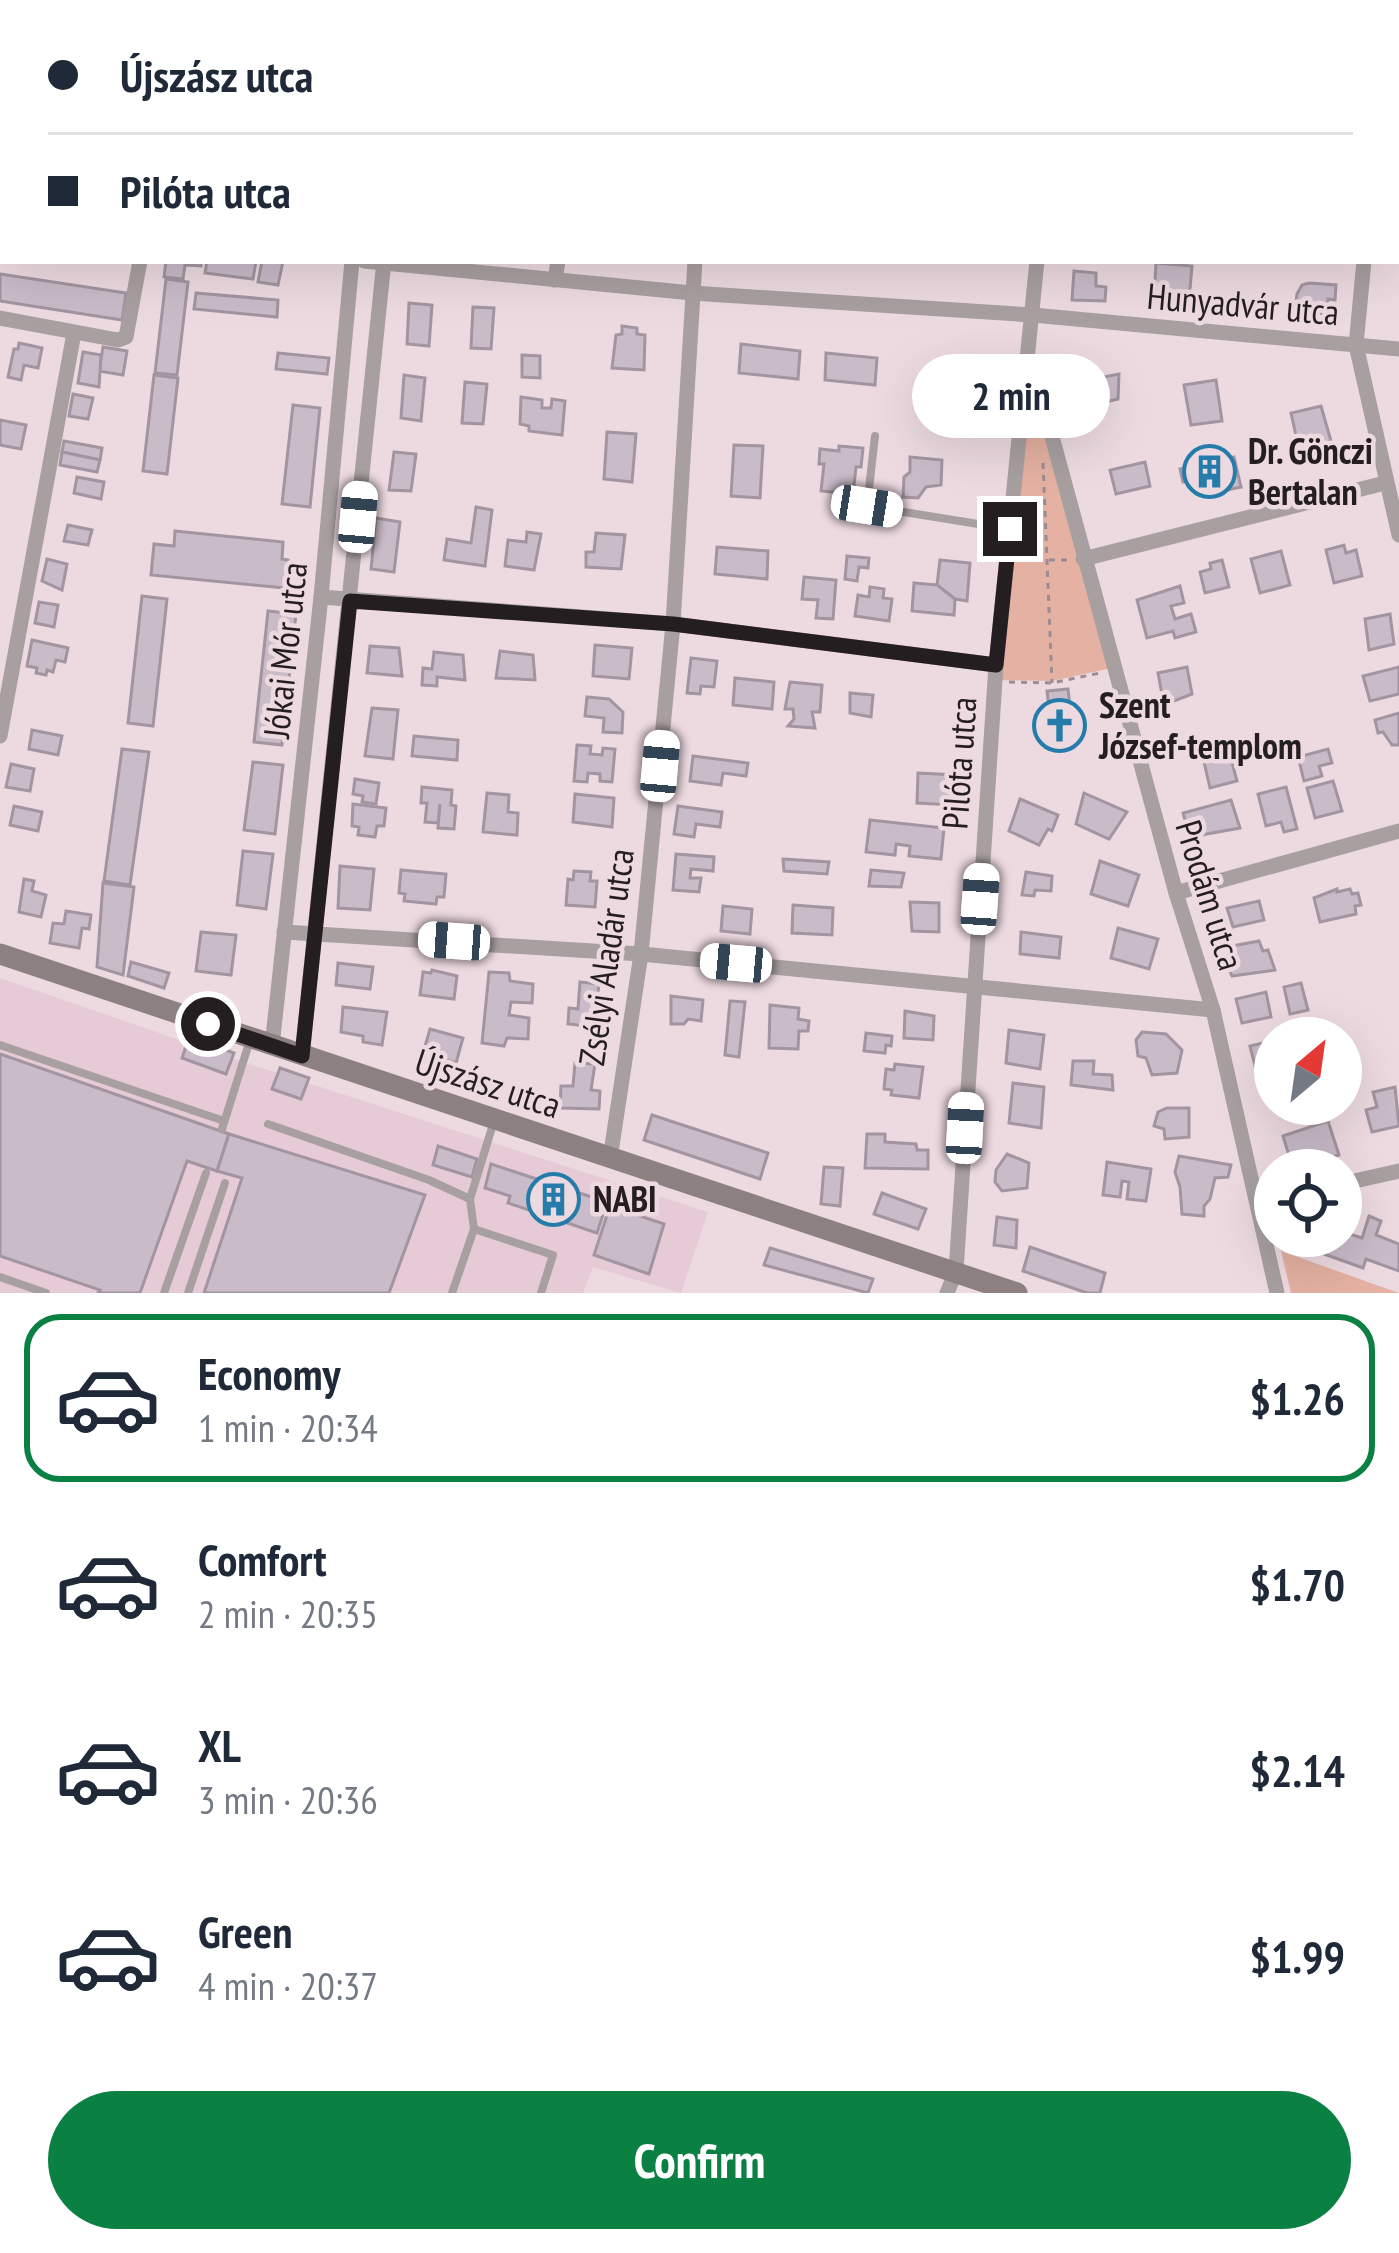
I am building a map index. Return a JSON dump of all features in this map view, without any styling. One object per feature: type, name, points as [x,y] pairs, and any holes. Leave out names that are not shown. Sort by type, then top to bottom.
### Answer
[{"type":"street","points":[[0,318],[118,340],[126,337],[139,264]]},
{"type":"street","name":"Jókai Mór utca","points":[[261,1042],[284,932],[352,264]]},
{"type":"street","name":"Jókai Mór utca","points":[[302,1056],[384,264]]},
{"type":"street","name":"Hunyadvár utca","points":[[403,264],[692,293],[1033,315],[1399,349]]},
{"type":"street","points":[[555,280],[558,264]]},
{"type":"street","name":"Zsélyi Aladár utca","points":[[610,1159],[641,954],[673,624],[695,264]]},
{"type":"street","name":"Pilóta utca","points":[[956,1271],[996,673],[1037,264]]},
{"type":"street","points":[[1364,264],[1355,345],[1399,535]]},
{"type":"street","points":[[0,736],[74,333]]},
{"type":"street","name":"Prodám utca","points":[[1026,386],[1041,396],[1176,893],[1213,1010],[1254,1193]]},
{"type":"street","points":[[1083,559],[1385,484]]},
{"type":"street","points":[[321,597],[673,624],[996,673]]},
{"type":"street","points":[[1176,893],[1399,830]]},
{"type":"street","points":[[284,932],[641,954],[1213,1010]]},
{"type":"street","name":"Újszász utca","points":[[0,954],[1017,1293]]},
{"type":"street","points":[[1362,1179],[1399,1171]]},
{"type":"street","name":"Prodám utca","points":[[1268,1257],[1276,1293]]},
{"type":"street","points":[[947,1293],[956,1271]]},
{"type":"lane","points":[[875,436],[867,506],[1010,537]]},
{"type":"lane","points":[[0,1045],[223,1125],[261,1042]]},
{"type":"lane","points":[[452,1293],[474,1229],[470,1198],[494,1120]]},
{"type":"lane","points":[[268,1124],[470,1198]]},
{"type":"lane","points":[[164,1293],[206,1173]]},
{"type":"lane","points":[[188,1293],[225,1183]]},
{"type":"lane","points":[[474,1229],[554,1255],[541,1293]]},
{"type":"lane","points":[[0,1277],[46,1293]]},
{"type":"path","points":[[1043,461],[1052,683]]},
{"type":"path","points":[[1010,537],[1046,548]]},
{"type":"path","points":[[1046,561],[1083,559]]},
{"type":"path","points":[[996,673],[1052,683],[1114,670]]},
{"type":"shaded area","points":[[1025,423],[1044,423],[1112,668],[1052,681],[997,680]]},
{"type":"shaded area","points":[[0,978],[708,1212],[681,1293],[593,1267],[583,1293],[0,1293]]},
{"type":"shaded area","points":[[1282,1257],[1298,1257],[1399,1293],[1291,1293]]},
{"type":"building","points":[[166,264],[201,264],[185,265],[183,279],[164,277]]},
{"type":"building","points":[[206,264],[256,264],[253,279],[205,273]]},
{"type":"building","points":[[261,264],[282,264],[278,285],[258,282]]},
{"type":"building","points":[[1156,264],[1192,266],[1189,301],[1154,298]]},
{"type":"building","points":[[1074,271],[1096,273],[1096,286],[1106,287],[1105,301],[1072,300]]},
{"type":"building","points":[[0,274],[126,293],[122,320],[0,301]]},
{"type":"building","points":[[166,279],[188,282],[177,375],[155,373]]},
{"type":"building","points":[[1309,283],[1336,285],[1327,314],[1295,311],[1297,294]]},
{"type":"building","points":[[196,293],[278,300],[277,317],[194,309]]},
{"type":"building","points":[[409,303],[432,305],[429,346],[407,344]]},
{"type":"building","points":[[473,307],[494,308],[491,349],[471,348]]},
{"type":"building","points":[[622,326],[637,328],[637,334],[645,335],[644,370],[612,368],[616,335],[622,334]]},
{"type":"building","points":[[19,343],[42,348],[38,368],[24,365],[21,380],[8,377]]},
{"type":"building","points":[[741,344],[800,351],[798,379],[739,373]]},
{"type":"building","points":[[103,347],[127,351],[123,375],[99,371]]},
{"type":"building","points":[[83,352],[101,355],[99,387],[78,383]]},
{"type":"building","points":[[278,353],[329,358],[327,374],[276,369]]},
{"type":"building","points":[[826,353],[877,358],[875,385],[825,380]]},
{"type":"building","points":[[522,355],[540,356],[540,378],[522,377]]},
{"type":"building","points":[[934,362],[970,365],[969,370],[977,374],[975,385],[967,386],[967,394],[938,392]]},
{"type":"building","points":[[1119,374],[1118,399],[1089,406],[1088,380]]},
{"type":"building","points":[[154,375],[178,378],[167,474],[143,471]]},
{"type":"building","points":[[404,375],[425,378],[421,421],[401,418]]},
{"type":"building","points":[[1216,380],[1222,421],[1191,425],[1184,385]]},
{"type":"building","points":[[465,382],[487,384],[483,424],[462,423]]},
{"type":"building","points":[[73,394],[93,398],[88,419],[69,416]]},
{"type":"building","points":[[521,397],[542,400],[542,408],[551,408],[552,399],[565,401],[562,435],[529,431],[529,426],[520,424]]},
{"type":"building","points":[[293,405],[320,408],[310,507],[282,504]]},
{"type":"building","points":[[1321,406],[1331,441],[1299,449],[1291,413]]},
{"type":"building","points":[[0,420],[26,425],[21,449],[0,445]]},
{"type":"building","points":[[607,432],[636,434],[632,482],[604,479]]},
{"type":"building","points":[[64,441],[102,448],[100,460],[62,452]]},
{"type":"building","points":[[734,445],[763,446],[760,498],[731,496]]},
{"type":"building","points":[[839,446],[863,448],[853,494],[821,491],[824,464],[819,464],[820,449],[839,451]]},
{"type":"building","points":[[62,452],[100,460],[97,472],[60,465]]},
{"type":"building","points":[[394,452],[416,454],[411,491],[389,490]]},
{"type":"building","points":[[910,457],[942,460],[941,485],[926,487],[918,498],[903,497]]},
{"type":"building","name":"Dr. Gönczi Bertalan","points":[[1234,457],[1241,487],[1218,492],[1214,476],[1183,482],[1180,469]]},
{"type":"building","points":[[1145,462],[1150,486],[1116,494],[1110,470]]},
{"type":"building","points":[[77,477],[104,482],[101,499],[74,493]]},
{"type":"building","points":[[476,507],[492,510],[485,566],[444,560],[447,539],[471,543]]},
{"type":"building","points":[[376,518],[400,522],[394,572],[371,569]]},
{"type":"building","points":[[68,525],[92,530],[88,545],[64,541]]},
{"type":"building","points":[[175,531],[283,542],[282,559],[288,560],[285,588],[151,575],[154,544],[174,546]]},
{"type":"building","points":[[527,532],[541,534],[534,570],[505,566],[508,540],[526,542]]},
{"type":"building","points":[[596,533],[625,535],[621,569],[586,567],[586,552],[594,552]]},
{"type":"building","points":[[1344,545],[1346,553],[1356,550],[1362,576],[1334,583],[1326,550]]},
{"type":"building","points":[[717,547],[768,551],[767,579],[715,574]]},
{"type":"building","points":[[1281,551],[1290,585],[1260,593],[1251,559]]},
{"type":"building","points":[[847,556],[869,558],[868,568],[859,567],[857,581],[845,579]]},
{"type":"building","points":[[47,559],[67,564],[62,590],[42,581]]},
{"type":"building","points":[[940,560],[970,563],[967,601],[955,599],[937,585]]},
{"type":"building","points":[[1222,560],[1229,587],[1205,593],[1200,572]]},
{"type":"building","points":[[804,577],[836,580],[833,619],[816,618],[818,600],[802,599]]},
{"type":"building","points":[[914,583],[937,585],[955,599],[954,615],[912,611]]},
{"type":"building","points":[[1180,586],[1184,603],[1171,606],[1175,619],[1191,614],[1196,632],[1175,638],[1173,631],[1147,638],[1137,600]]},
{"type":"building","points":[[870,587],[884,589],[883,598],[892,599],[889,621],[855,616],[858,595],[869,597]]},
{"type":"building","points":[[142,596],[167,599],[153,726],[128,723]]},
{"type":"building","points":[[39,602],[58,605],[54,627],[35,623]]},
{"type":"building","points":[[268,611],[296,614],[282,745],[254,742]]},
{"type":"building","points":[[1390,614],[1394,644],[1369,650],[1365,619]]},
{"type":"building","points":[[32,640],[68,648],[65,662],[56,660],[53,672],[47,670],[46,675],[36,673],[37,668],[27,666]]},
{"type":"building","points":[[595,645],[632,648],[629,679],[593,676]]},
{"type":"building","points":[[370,646],[399,648],[402,676],[367,673]]},
{"type":"building","points":[[500,651],[533,655],[535,680],[496,678]]},
{"type":"building","points":[[434,652],[463,655],[465,680],[437,677],[437,686],[422,685],[423,668],[432,669]]},
{"type":"building","points":[[691,658],[717,661],[714,687],[701,686],[700,694],[687,693]]},
{"type":"building","points":[[1187,667],[1192,694],[1164,705],[1158,673]]},
{"type":"building","points":[[1399,667],[1399,694],[1370,701],[1363,676]]},
{"type":"building","points":[[735,678],[774,682],[772,709],[733,705]]},
{"type":"building","points":[[790,682],[822,685],[820,712],[812,712],[815,728],[788,726],[794,719],[793,709],[785,709]]},
{"type":"building","name":"Szent József-templom","points":[[1068,689],[1079,735],[1073,736],[1074,747],[1053,749],[1052,737],[1044,738],[1042,718],[1050,717],[1047,691]]},
{"type":"building","points":[[850,693],[873,695],[871,717],[850,713]]},
{"type":"building","points":[[587,697],[609,699],[623,712],[622,733],[603,732],[604,718],[585,716]]},
{"type":"building","points":[[372,708],[398,710],[393,759],[365,756]]},
{"type":"building","points":[[1399,713],[1399,745],[1392,745],[1383,732],[1378,733],[1375,720]]},
{"type":"building","points":[[32,730],[62,736],[58,755],[29,749]]},
{"type":"building","points":[[414,736],[458,740],[457,760],[412,756]]},
{"type":"building","points":[[577,745],[591,746],[590,754],[615,749],[612,782],[588,773],[587,782],[574,781]]},
{"type":"building","points":[[122,749],[149,752],[130,885],[104,881]]},
{"type":"building","points":[[1328,749],[1332,763],[1319,766],[1322,776],[1304,781],[1298,757]]},
{"type":"building","points":[[1230,755],[1237,781],[1210,788],[1204,762]]},
{"type":"building","points":[[693,756],[748,763],[746,776],[723,773],[721,785],[690,781]]},
{"type":"building","points":[[253,762],[283,765],[275,834],[244,830]]},
{"type":"building","points":[[11,764],[34,769],[30,791],[6,787]]},
{"type":"building","points":[[918,773],[955,775],[953,805],[917,803]]},
{"type":"building","points":[[355,779],[379,783],[376,804],[362,802],[363,796],[353,794]]},
{"type":"building","points":[[1333,781],[1342,811],[1315,818],[1307,788]]},
{"type":"building","points":[[422,787],[452,790],[454,829],[438,828],[440,804],[438,823],[425,822],[427,803],[421,803]]},
{"type":"building","points":[[1286,787],[1297,829],[1284,832],[1281,822],[1266,826],[1258,794]]},
{"type":"building","points":[[487,793],[509,795],[508,812],[518,813],[517,835],[483,832]]},
{"type":"building","points":[[1084,793],[1127,812],[1109,839],[1076,824]]},
{"type":"building","points":[[575,794],[614,798],[612,827],[573,822]]},
{"type":"building","points":[[1020,799],[1058,815],[1039,845],[1009,831]]},
{"type":"building","points":[[1231,800],[1240,828],[1190,837],[1183,813]]},
{"type":"building","points":[[353,804],[386,808],[384,826],[377,826],[375,837],[358,835],[359,827],[352,826]]},
{"type":"building","points":[[14,806],[42,812],[38,831],[10,825]]},
{"type":"building","points":[[678,806],[722,812],[720,827],[696,824],[694,837],[674,834]]},
{"type":"building","points":[[870,820],[944,828],[941,859],[909,856],[910,846],[896,844],[895,855],[866,852]]},
{"type":"building","points":[[243,851],[273,854],[266,909],[237,905]]},
{"type":"building","points":[[676,854],[714,857],[713,871],[691,869],[690,878],[701,878],[699,892],[673,890]]},
{"type":"building","points":[[783,859],[829,862],[827,874],[784,871]]},
{"type":"building","points":[[1100,861],[1139,875],[1128,906],[1091,894]]},
{"type":"building","points":[[340,866],[374,869],[370,910],[338,908]]},
{"type":"building","points":[[401,870],[446,874],[444,897],[437,897],[436,904],[404,901],[405,894],[399,893]]},
{"type":"building","points":[[871,870],[904,873],[901,887],[869,886]]},
{"type":"building","points":[[574,871],[591,872],[590,881],[597,881],[595,907],[566,905],[568,879],[573,880]]},
{"type":"building","points":[[1026,872],[1052,876],[1051,891],[1022,895]]},
{"type":"building","points":[[24,879],[34,881],[32,891],[46,895],[41,917],[19,912]]},
{"type":"building","points":[[103,883],[134,887],[123,975],[97,967]]},
{"type":"building","points":[[1337,889],[1358,893],[1361,905],[1355,906],[1356,914],[1320,922],[1314,898]]},
{"type":"building","points":[[1259,901],[1264,920],[1233,927],[1227,908]]},
{"type":"building","points":[[910,902],[939,903],[939,932],[912,931]]},
{"type":"building","points":[[793,905],[833,908],[832,935],[792,933]]},
{"type":"building","points":[[723,906],[752,909],[750,934],[721,931]]},
{"type":"building","points":[[66,911],[91,915],[89,929],[82,928],[79,948],[50,943],[53,923],[64,924]]},
{"type":"building","points":[[1118,928],[1158,939],[1149,969],[1111,958]]},
{"type":"building","points":[[201,932],[236,935],[231,975],[196,971]]},
{"type":"building","points":[[1021,932],[1061,937],[1059,958],[1020,954]]},
{"type":"building","points":[[1259,941],[1275,970],[1232,976],[1227,966],[1234,964],[1232,946]]},
{"type":"building","points":[[131,962],[169,973],[164,988],[128,976]]},
{"type":"building","points":[[338,963],[373,967],[370,989],[336,985]]},
{"type":"building","points":[[423,972],[457,976],[454,999],[420,995]]},
{"type":"building","points":[[489,972],[509,973],[510,981],[533,984],[532,1003],[511,1002],[509,1015],[529,1018],[528,1039],[507,1038],[504,1046],[482,1043]]},
{"type":"building","points":[[580,982],[599,984],[596,1009],[607,1010],[605,1028],[568,1024],[569,1008],[578,1009]]},
{"type":"building","points":[[1301,983],[1308,1010],[1290,1014],[1284,987]]},
{"type":"building","points":[[1266,992],[1271,1017],[1242,1023],[1236,999]]},
{"type":"building","points":[[671,996],[703,1000],[701,1021],[671,1024]]},
{"type":"building","points":[[730,1001],[745,1002],[739,1057],[725,1055]]},
{"type":"building","points":[[770,1005],[799,1008],[798,1019],[809,1021],[808,1031],[799,1031],[798,1049],[769,1048]]},
{"type":"building","points":[[343,1007],[387,1012],[382,1045],[341,1032]]},
{"type":"building","points":[[905,1011],[934,1016],[933,1040],[904,1038]]},
{"type":"building","points":[[430,1029],[463,1038],[456,1063],[423,1053]]},
{"type":"building","points":[[1009,1030],[1044,1035],[1040,1069],[1006,1063]]},
{"type":"building","points":[[1142,1032],[1166,1034],[1182,1050],[1177,1073],[1152,1075],[1146,1058],[1138,1056],[1136,1040]]},
{"type":"building","points":[[866,1033],[892,1036],[891,1046],[886,1045],[885,1053],[864,1051]]},
{"type":"building","points":[[189,1037],[234,1053],[226,1074],[182,1058]]},
{"type":"building","points":[[0,1054],[229,1134],[217,1171],[187,1161],[140,1293],[98,1293],[100,1290],[0,1256]]},
{"type":"building","points":[[1073,1061],[1094,1061],[1093,1074],[1112,1075],[1113,1090],[1071,1085]]},
{"type":"building","points":[[575,1063],[595,1064],[591,1090],[600,1091],[599,1109],[560,1108],[561,1086],[573,1086]]},
{"type":"building","points":[[895,1064],[923,1067],[919,1098],[891,1095],[892,1090],[884,1089],[886,1069],[894,1070]]},
{"type":"building","points":[[280,1068],[309,1078],[301,1099],[272,1089]]},
{"type":"building","points":[[1013,1083],[1044,1087],[1041,1128],[1009,1123]]},
{"type":"building","points":[[1395,1087],[1399,1126],[1372,1132],[1366,1110],[1377,1107],[1373,1092]]},
{"type":"building","points":[[1189,1108],[1189,1137],[1165,1139],[1164,1129],[1154,1126],[1158,1112]]},
{"type":"building","points":[[652,1115],[768,1153],[760,1179],[644,1140]]},
{"type":"building","points":[[1329,1125],[1337,1149],[1287,1149],[1283,1136]]},
{"type":"building","points":[[229,1134],[425,1195],[389,1293],[204,1293],[242,1178],[217,1171]]},
{"type":"building","points":[[867,1134],[885,1134],[885,1142],[916,1144],[917,1150],[928,1150],[928,1169],[865,1168]]},
{"type":"building","points":[[438,1146],[477,1159],[472,1177],[433,1165]]},
{"type":"building","points":[[1007,1154],[1029,1163],[1027,1188],[1002,1191],[995,1182],[996,1170]]},
{"type":"building","points":[[1179,1156],[1231,1165],[1228,1177],[1215,1178],[1204,1216],[1182,1214],[1175,1172]]},
{"type":"building","points":[[1107,1162],[1151,1169],[1146,1201],[1127,1199],[1129,1182],[1122,1181],[1120,1197],[1103,1195]]},
{"type":"building","name":"NABI","points":[[491,1164],[607,1202],[597,1233],[508,1203],[510,1196],[485,1188]]},
{"type":"building","points":[[824,1167],[843,1168],[840,1206],[821,1204]]},
{"type":"building","points":[[882,1193],[926,1209],[918,1229],[874,1214]]},
{"type":"building","points":[[610,1206],[664,1224],[649,1274],[594,1255]]},
{"type":"building","points":[[1369,1216],[1381,1221],[1376,1235],[1399,1244],[1399,1271],[1366,1259],[1363,1268],[1332,1257],[1362,1257]]},
{"type":"building","points":[[997,1217],[1017,1220],[1016,1248],[994,1245]]},
{"type":"building","points":[[1030,1247],[1105,1273],[1100,1293],[1023,1271]]},
{"type":"building","points":[[770,1248],[873,1279],[868,1293],[764,1265]]},
{"type":"place","name":"Dr. Gönczi Bertalan","points":[[1209,472]]},
{"type":"place","name":"Szent József-templom","points":[[1060,726]]},
{"type":"place","name":"NABI","points":[[554,1199]]},
{"type":"route","points":[[208,1024],[302,1056],[350,601],[673,624],[996,665],[1010,529]]}]
